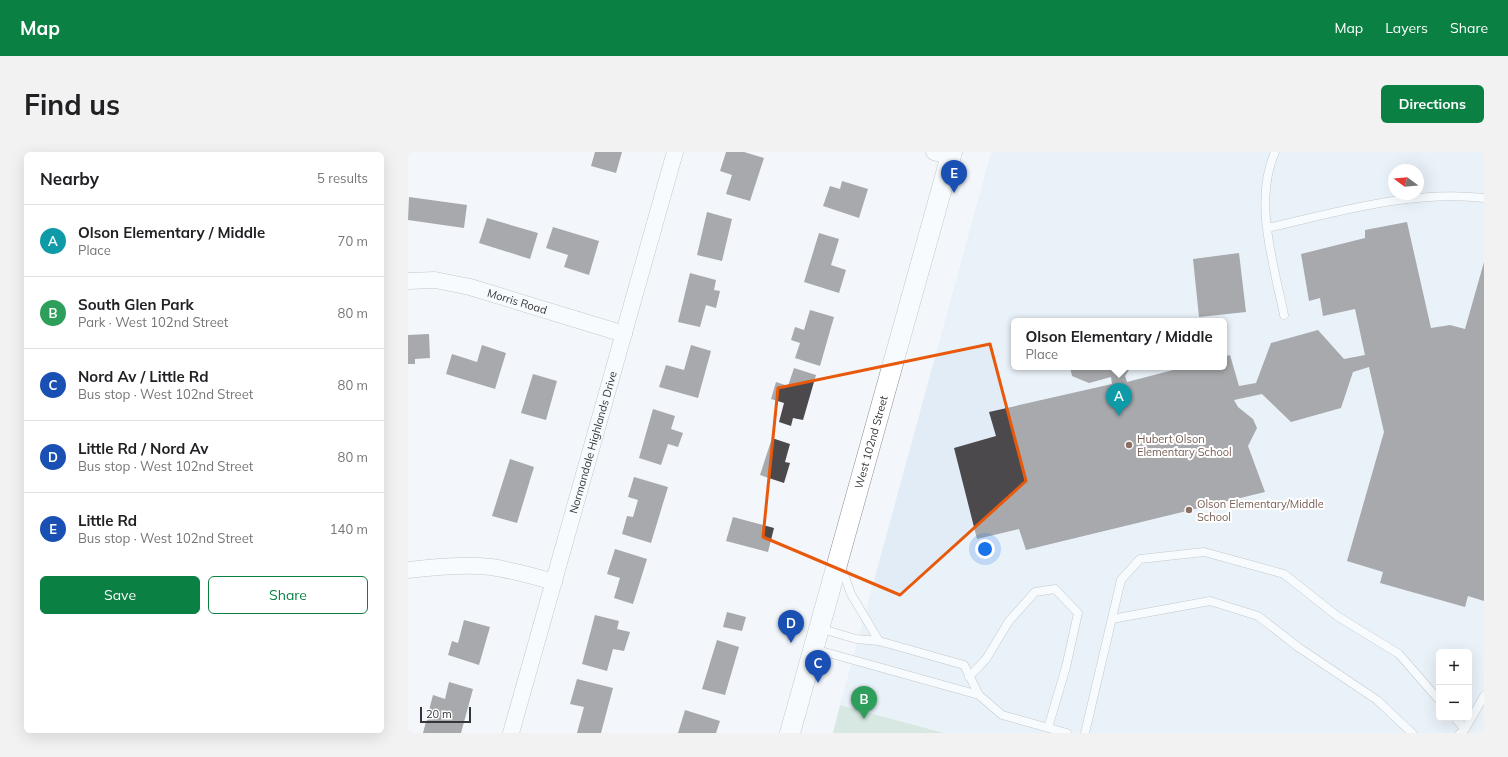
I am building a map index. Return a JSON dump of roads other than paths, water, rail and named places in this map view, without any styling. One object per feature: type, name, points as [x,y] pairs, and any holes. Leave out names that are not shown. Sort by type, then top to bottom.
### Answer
[{"type":"street","name":"Normandale Highlands Drive","points":[[511,733],[675,152]]},
{"type":"street","name":"West 102nd Street","points":[[790,733],[946,154]]},
{"type":"street","name":"Morris Road","points":[[408,281],[435,280],[470,287],[624,334]]},
{"type":"street","points":[[408,570],[463,566],[491,567],[519,572],[554,582]]},
{"type":"lane","points":[[1275,152],[1268,178],[1266,206],[1267,228],[1284,315]]},
{"type":"lane","points":[[1267,228],[1375,203],[1415,198],[1462,196],[1484,198]]},
{"type":"lane","points":[[1084,733],[1121,580],[1140,559],[1204,552],[1284,574],[1337,616],[1399,654],[1436,697]]},
{"type":"lane","points":[[838,558],[851,594],[879,642]]},
{"type":"lane","points":[[970,677],[986,659],[1009,621],[1035,592],[1055,589],[1078,613],[1066,667],[1048,728]]},
{"type":"lane","points":[[1112,619],[1210,601],[1258,616],[1298,647],[1377,700],[1412,733]]},
{"type":"lane","points":[[819,628],[856,639],[879,642],[964,665],[979,696]]},
{"type":"lane","points":[[813,649],[979,696],[1002,715],[1067,733]]},
{"type":"lane","points":[[1457,721],[1462,731],[1484,696]]},
{"type":"place","name":"Little Rd","points":[[954,193]]},
{"type":"place","name":"Olson Elementary / Middle","points":[[1119,416]]},
{"type":"place","name":"Hubert Olson Elementary School","points":[[1129,445]]},
{"type":"place","name":"Olson Elementary/Middle School","points":[[1189,510]]},
{"type":"place","name":"Little Rd / Nord Av","points":[[791,643]]},
{"type":"place","name":"Nord Av / Little Rd","points":[[818,683]]},
{"type":"place","name":"South Glen Park","points":[[864,719]]}]
